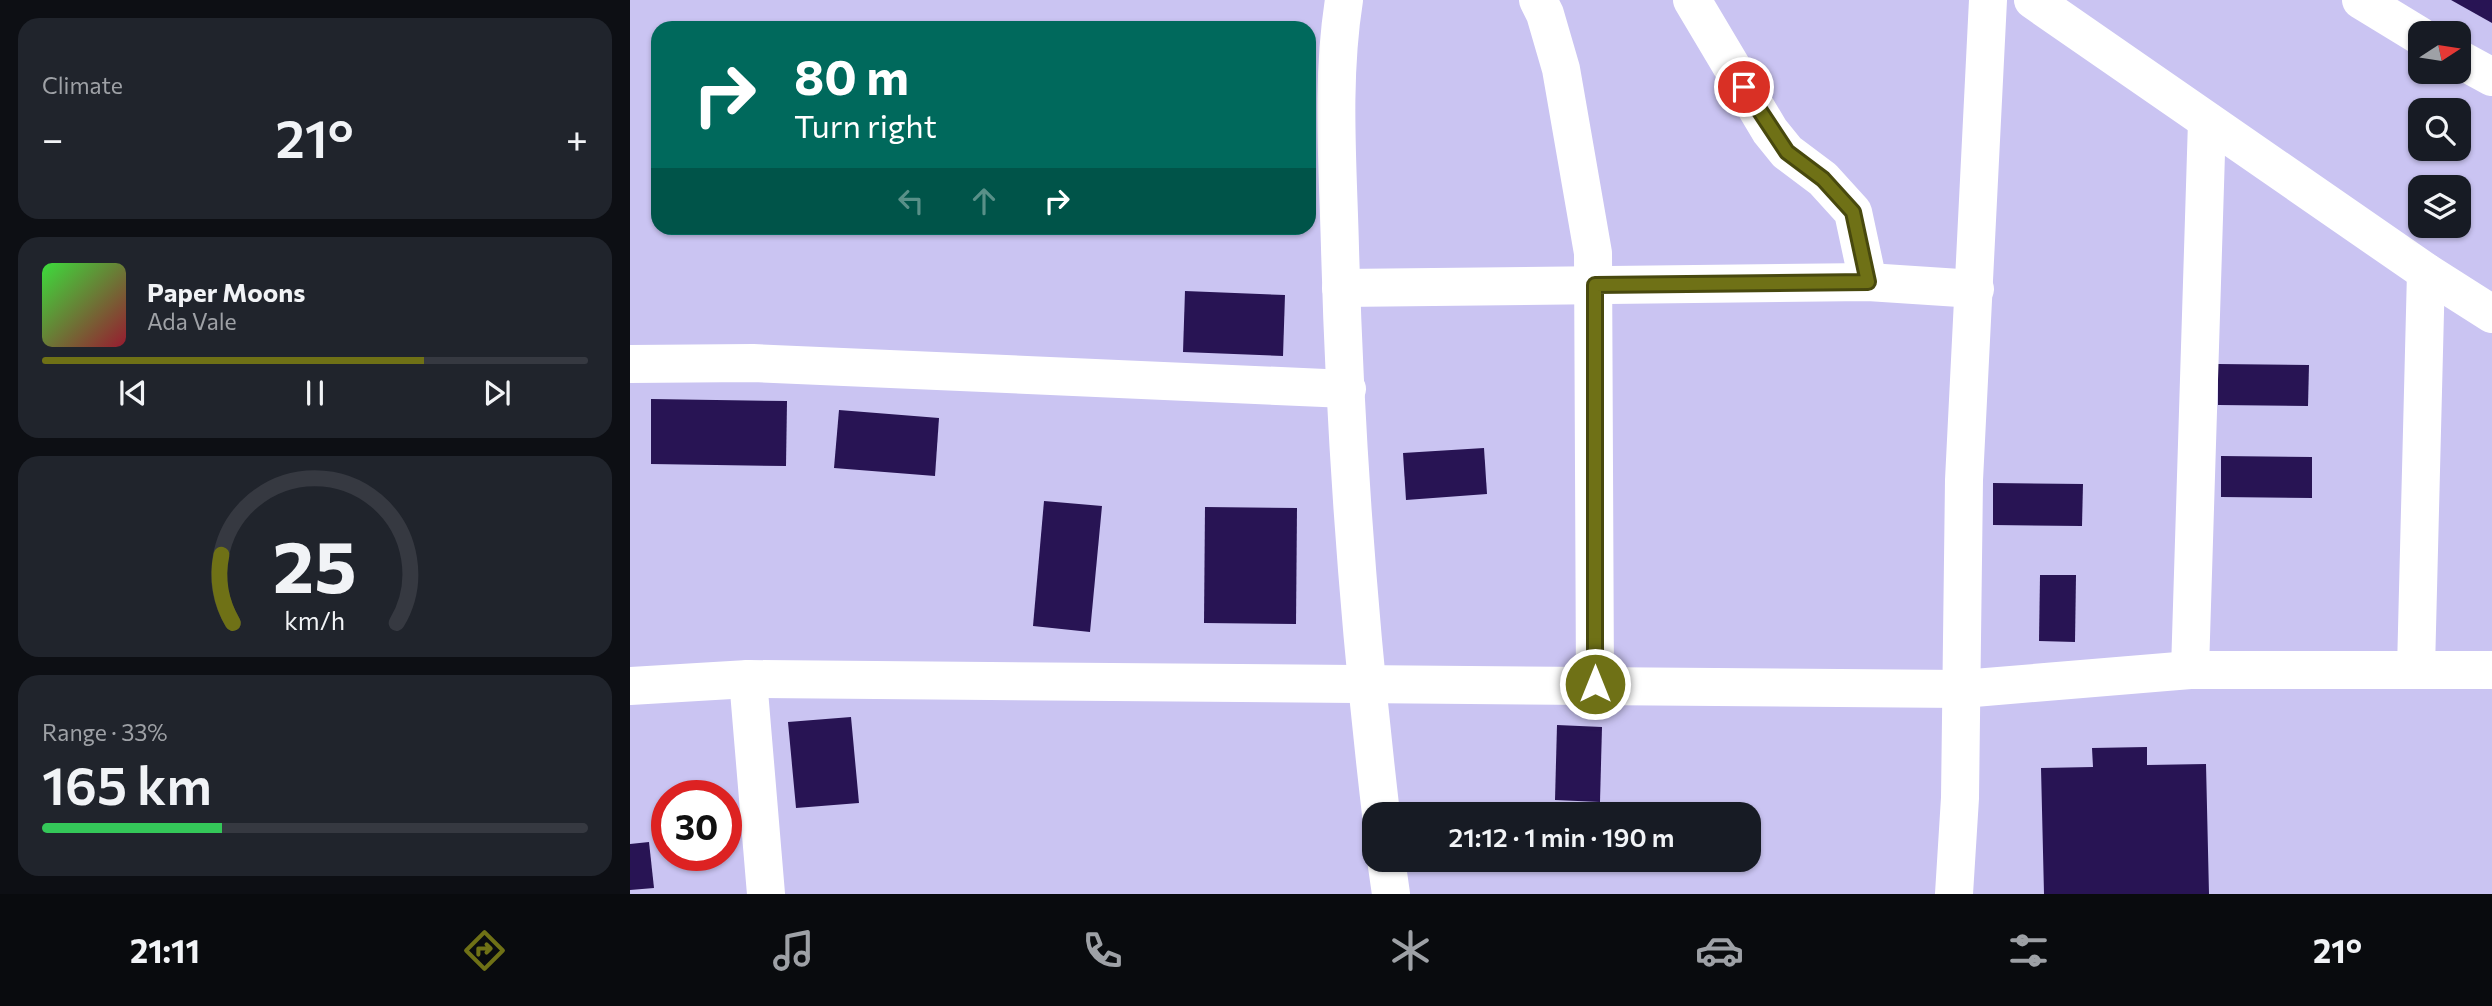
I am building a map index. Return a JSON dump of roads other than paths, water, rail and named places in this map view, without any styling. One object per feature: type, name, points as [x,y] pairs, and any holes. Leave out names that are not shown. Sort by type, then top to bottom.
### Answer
[{"type":"street","points":[[1344,0],[1335,69],[1341,288],[1366,682],[1380,802]]},
{"type":"street","points":[[1538,0],[1545,14],[1561,68],[1588,212],[1595,285],[1595,684]]},
{"type":"street","points":[[1692,0],[1770,131],[1787,152],[1823,179],[1853,212],[1868,282]]},
{"type":"street","points":[[1954,894],[1960,798],[1964,480],[1988,0]]},
{"type":"street","points":[[2033,0],[2426,272],[2492,314]]},
{"type":"street","points":[[2361,0],[2408,29]]},
{"type":"street","points":[[2471,66],[2492,77]]},
{"type":"street","points":[[2190,670],[2207,121]]},
{"type":"street","points":[[2416,669],[2426,272]]},
{"type":"street","points":[[1341,288],[1868,282],[1975,289]]},
{"type":"street","points":[[630,364],[753,363],[1347,389]]},
{"type":"street","points":[[630,687],[748,679],[1962,689],[2190,670],[2492,670]]},
{"type":"street","points":[[748,679],[766,894]]}]
